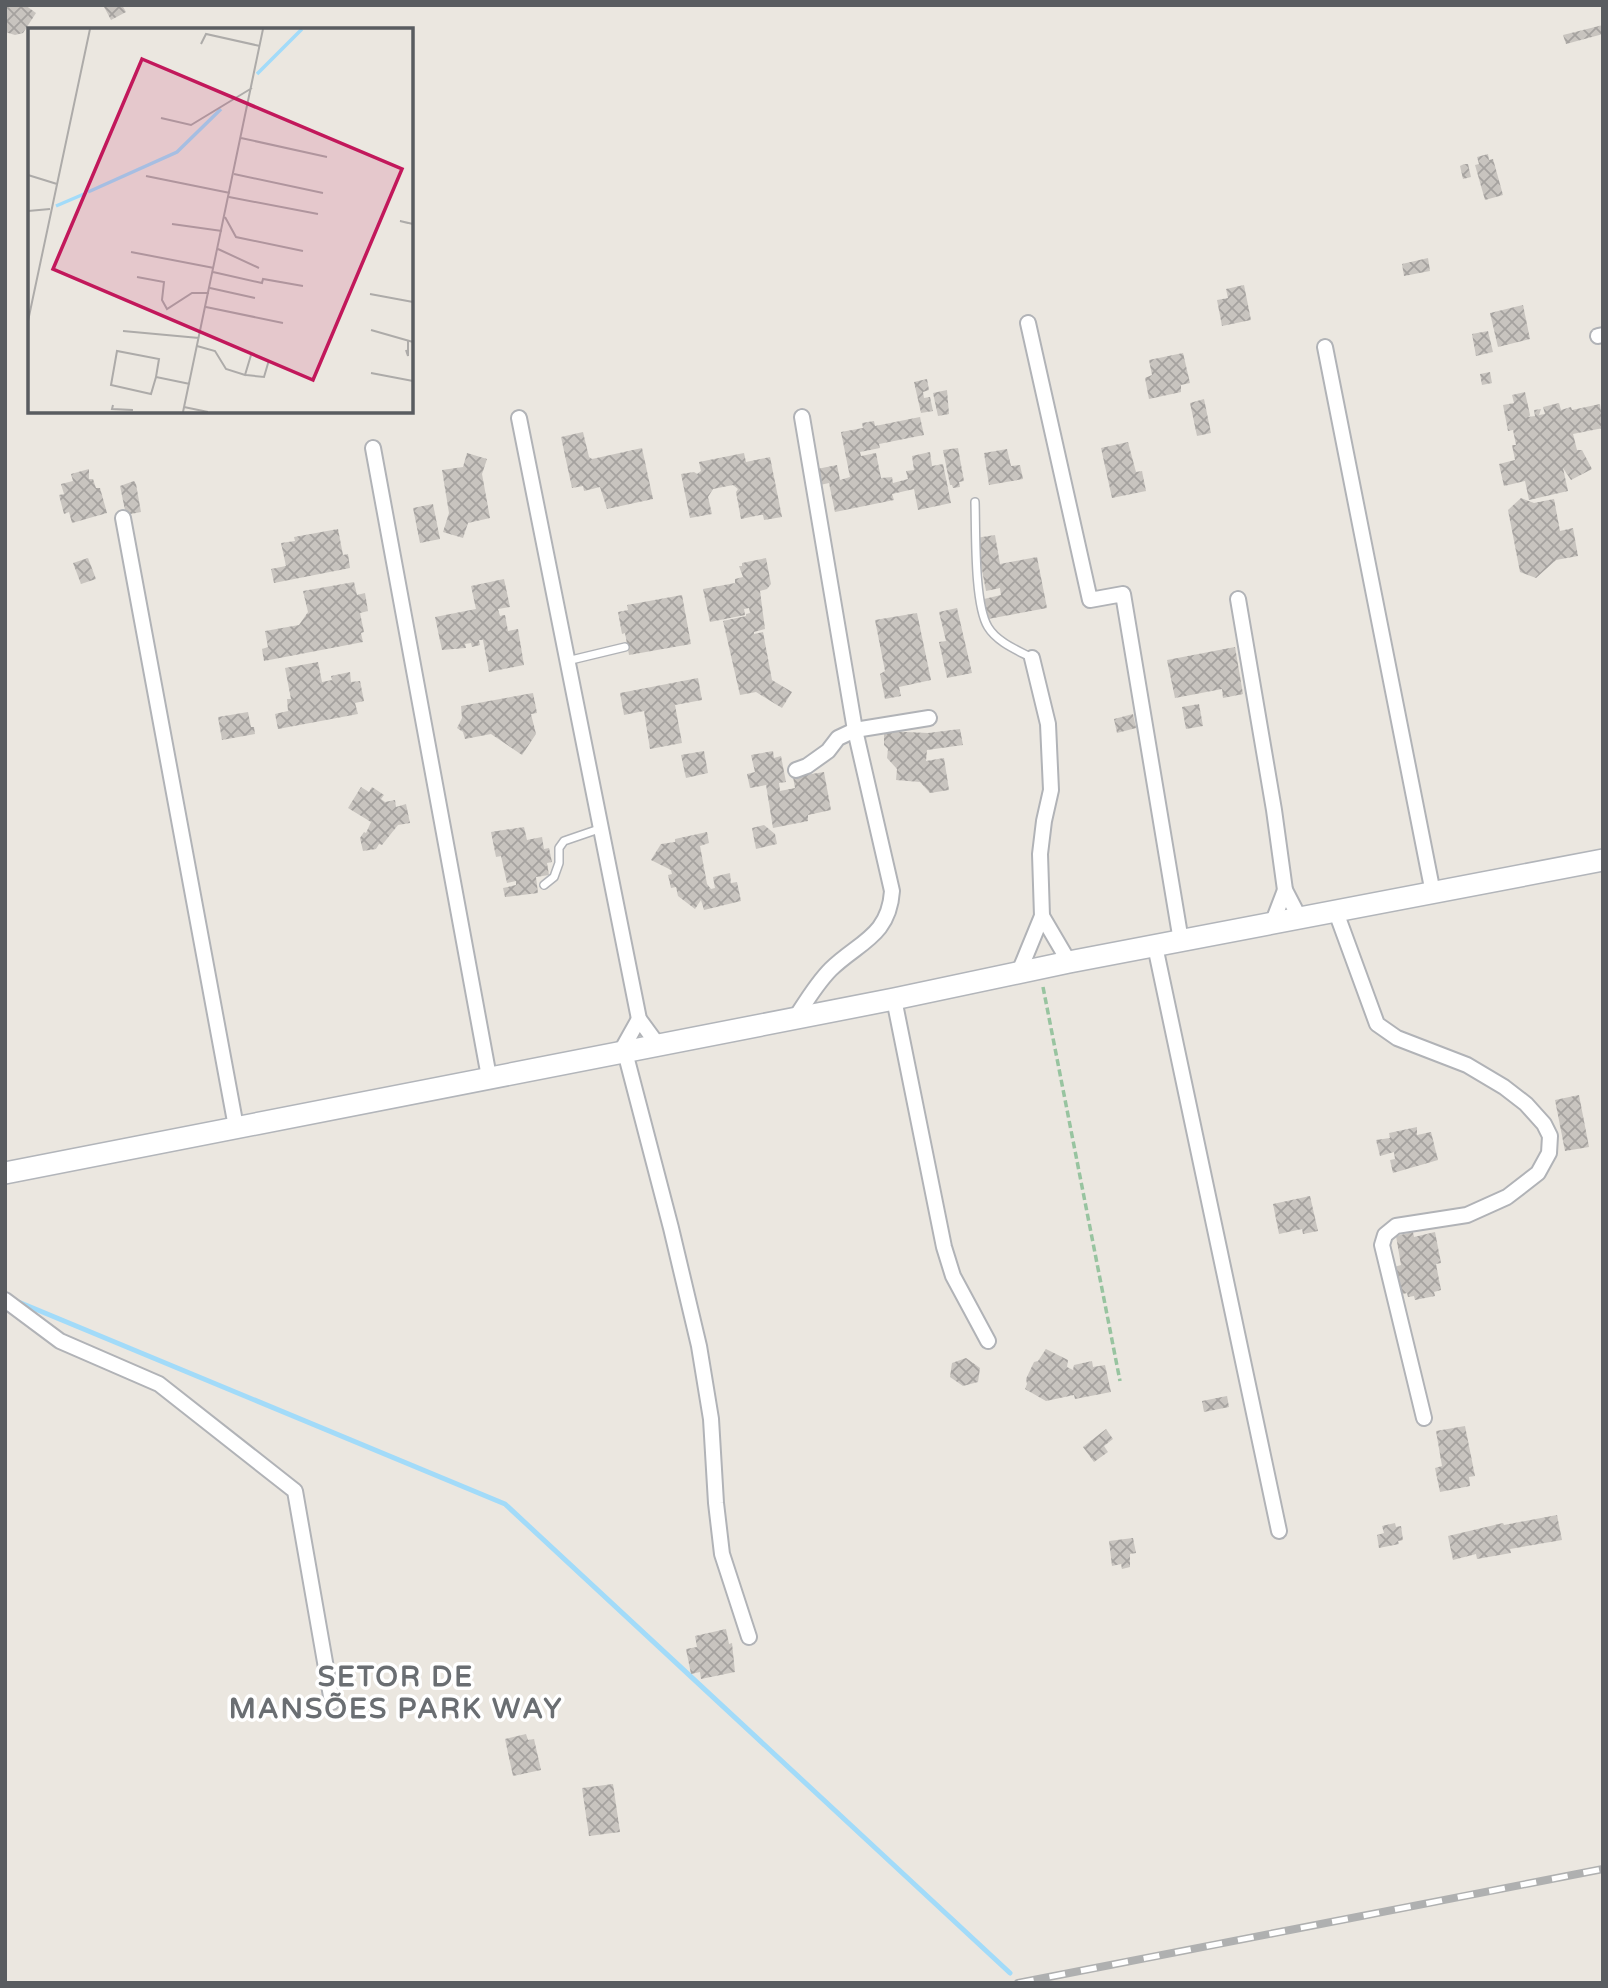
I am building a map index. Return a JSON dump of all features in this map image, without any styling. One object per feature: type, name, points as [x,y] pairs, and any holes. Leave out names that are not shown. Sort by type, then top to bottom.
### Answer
[{"type":"street","points":[[1028,323],[1090,600],[1123,594],[1181,941]]},
{"type":"street","points":[[1325,347],[1433,893]]},
{"type":"street","points":[[796,1017],[814,988],[833,967],[876,933],[885,921],[891,905],[891,883],[856,730],[802,417]]},
{"type":"street","points":[[519,418],[639,1020],[658,1045]]},
{"type":"street","points":[[373,448],[489,1077]]},
{"type":"street","points":[[123,518],[236,1127]]},
{"type":"street","points":[[1238,599],[1286,890],[1300,919]]},
{"type":"street","points":[[1029,970],[1042,916],[1040,854],[1051,790],[1048,724],[1032,658]]},
{"type":"street","points":[[796,770],[807,766],[828,751],[838,738],[856,730],[929,718]]},
{"type":"street","points":[[5,1173],[894,999],[1069,962],[1603,860]]},
{"type":"street","points":[[1272,924],[1286,890]]},
{"type":"street","points":[[1336,912],[1377,1024],[1397,1038],[1467,1065],[1504,1087],[1526,1104],[1544,1124],[1550,1136],[1549,1153],[1538,1172],[1507,1197],[1467,1215],[1396,1226],[1385,1235],[1382,1245],[1424,1418]]},
{"type":"street","points":[[1042,916],[1069,962]]},
{"type":"street","points":[[1155,946],[1279,1531]]},
{"type":"street","points":[[894,999],[944,1247],[953,1276],[988,1341]]},
{"type":"street","points":[[639,1020],[622,1052],[671,1228],[699,1346],[711,1419],[722,1554],[749,1637]]},
{"type":"street","points":[[5,1300],[60,1341],[159,1384],[295,1491],[332,1702]]},
{"type":"lane","points":[[975,502],[980,602],[988,627],[1004,643],[1032,658]]},
{"type":"lane","points":[[567,661],[625,647]]},
{"type":"lane","points":[[544,885],[554,877],[559,863],[559,848],[564,841],[599,829]]},
{"type":"path","points":[[1029,970],[1120,1381]]},
{"type":"building","points":[[5,5],[25,5],[36,13],[23,33],[15,35],[5,32]]},
{"type":"building","points":[[103,5],[122,5],[126,12],[111,20]]},
{"type":"building","points":[[1603,25],[1603,34],[1566,44],[1563,35]]},
{"type":"building","points":[[1488,154],[1489,160],[1493,159],[1503,195],[1485,200],[1475,165],[1479,164],[1477,157]]},
{"type":"building","points":[[1468,164],[1471,177],[1463,179],[1460,166]]},
{"type":"building","points":[[1428,258],[1430,271],[1404,276],[1402,264]]},
{"type":"building","points":[[1244,285],[1251,320],[1222,326],[1217,300],[1228,298],[1226,289]]},
{"type":"building","points":[[1523,305],[1530,339],[1498,347],[1490,313]]},
{"type":"building","points":[[1488,331],[1493,352],[1476,356],[1472,334]]},
{"type":"building","points":[[1183,353],[1190,383],[1181,385],[1181,392],[1149,399],[1145,378],[1152,375],[1149,360]]},
{"type":"building","points":[[1490,372],[1492,383],[1482,385],[1480,374]]},
{"type":"building","points":[[927,379],[929,390],[923,392],[924,398],[930,397],[933,411],[921,413],[914,382]]},
{"type":"building","points":[[947,390],[949,414],[938,416],[933,393]]},
{"type":"building","points":[[1525,392],[1530,415],[1528,417],[1535,416],[1534,410],[1541,409],[1539,415],[1545,414],[1543,407],[1559,403],[1561,410],[1600,404],[1603,428],[1573,434],[1577,450],[1582,450],[1592,469],[1571,480],[1563,468],[1568,491],[1529,500],[1525,481],[1504,486],[1499,464],[1515,460],[1513,430],[1508,431],[1503,405],[1514,403],[1512,395]]},
{"type":"building","points":[[1204,399],[1211,433],[1197,436],[1190,403]]},
{"type":"building","points":[[920,417],[924,435],[879,444],[880,448],[860,452],[861,456],[876,453],[881,478],[892,477],[893,483],[908,479],[906,471],[914,470],[912,456],[930,452],[932,466],[943,464],[951,503],[918,510],[914,489],[892,494],[894,500],[835,512],[829,483],[820,485],[817,469],[837,465],[840,480],[850,477],[841,432],[863,428],[862,423],[874,421],[875,426]]},
{"type":"building","points":[[583,432],[589,457],[592,459],[642,448],[653,499],[607,509],[600,487],[584,491],[583,486],[572,488],[561,437]]},
{"type":"building","points":[[1128,442],[1136,472],[1142,471],[1146,491],[1112,498],[1101,448]]},
{"type":"building","points":[[958,448],[964,481],[959,482],[960,487],[953,488],[950,485],[943,450]]},
{"type":"building","points":[[1007,449],[1011,466],[1020,465],[1023,479],[989,485],[984,453]]},
{"type":"building","points":[[467,453],[487,459],[482,474],[490,518],[468,523],[463,538],[443,532],[449,513],[442,470],[463,467]]},
{"type":"building","points":[[744,453],[746,462],[770,457],[782,517],[764,520],[763,515],[760,515],[741,519],[736,492],[738,489],[733,485],[713,489],[708,497],[712,514],[690,518],[681,474],[697,474],[701,471],[699,462]]},
{"type":"building","points":[[89,469],[89,479],[93,479],[96,488],[100,488],[107,513],[72,523],[69,512],[64,514],[59,495],[64,494],[61,484],[73,481],[71,474]]},
{"type":"building","points":[[134,481],[141,512],[126,515],[120,486]]},
{"type":"building","points":[[1521,498],[1534,503],[1554,499],[1560,531],[1573,528],[1578,556],[1556,560],[1536,578],[1520,572],[1508,510]]},
{"type":"building","points":[[433,504],[440,539],[420,543],[413,508]]},
{"type":"building","points":[[338,529],[343,555],[348,554],[350,568],[274,583],[271,569],[286,566],[281,543],[295,541],[294,537]]},
{"type":"building","points":[[995,535],[1000,564],[1037,557],[1047,608],[988,619],[984,599],[1001,595],[1000,588],[986,591],[976,538]]},
{"type":"building","points":[[88,558],[96,579],[81,584],[73,563]]},
{"type":"building","points":[[766,558],[771,584],[760,591],[765,629],[754,634],[763,632],[772,680],[792,692],[782,708],[756,692],[740,695],[723,621],[746,616],[750,613],[749,608],[744,609],[745,615],[710,622],[703,589],[735,583],[735,579],[743,577],[739,566],[742,566],[742,563]]},
{"type":"building","points":[[504,579],[510,607],[498,609],[500,616],[505,615],[508,631],[518,629],[524,665],[489,672],[483,640],[479,640],[480,645],[472,647],[471,643],[465,644],[466,648],[442,650],[435,617],[476,609],[471,586]]},
{"type":"building","points":[[354,582],[357,595],[365,593],[368,611],[360,613],[363,642],[264,661],[262,649],[268,647],[265,631],[299,625],[308,612],[303,591]]},
{"type":"building","points":[[682,595],[691,644],[629,655],[618,612],[628,610],[627,605]]},
{"type":"building","points":[[957,608],[972,673],[947,678],[939,642],[946,641],[939,612]]},
{"type":"building","points":[[917,613],[931,680],[899,687],[901,696],[885,699],[880,674],[885,671],[875,620]]},
{"type":"building","points":[[1235,647],[1243,694],[1223,698],[1222,689],[1175,698],[1167,660]]},
{"type":"building","points":[[318,662],[322,682],[332,680],[331,676],[350,672],[351,682],[360,681],[364,701],[355,703],[358,714],[278,729],[275,714],[288,711],[287,699],[291,699],[285,668]]},
{"type":"building","points":[[698,678],[702,700],[675,705],[682,743],[650,749],[644,711],[624,715],[620,693]]},
{"type":"building","points":[[533,693],[537,713],[531,714],[536,734],[522,755],[491,734],[465,739],[463,732],[457,728],[462,718],[461,706]]},
{"type":"building","points":[[1199,704],[1203,726],[1186,729],[1182,707]]},
{"type":"building","points":[[248,712],[255,734],[222,740],[218,717]]},
{"type":"building","points":[[1133,714],[1136,728],[1117,733],[1114,719]]},
{"type":"building","points":[[960,729],[963,745],[927,750],[926,761],[944,758],[949,790],[930,793],[920,782],[896,780],[897,769],[887,758],[884,731],[928,733]]},
{"type":"building","points":[[704,751],[708,773],[686,778],[681,755]]},
{"type":"building","points":[[773,751],[774,758],[781,756],[786,782],[779,783],[780,791],[795,788],[793,777],[824,772],[831,810],[808,815],[808,821],[773,828],[766,785],[750,788],[747,774],[755,772],[751,755]]},
{"type":"building","points":[[361,787],[369,792],[372,787],[384,795],[381,799],[385,802],[395,800],[396,807],[406,804],[410,823],[398,825],[376,849],[363,851],[360,838],[366,833],[371,822],[348,808]]},
{"type":"building","points":[[764,825],[775,834],[777,844],[756,849],[752,828]]},
{"type":"building","points":[[524,827],[527,840],[542,837],[544,849],[549,848],[552,862],[547,863],[549,875],[536,877],[538,893],[505,897],[503,888],[516,885],[516,881],[507,883],[501,856],[496,857],[491,832]]},
{"type":"building","points":[[707,832],[709,843],[700,846],[707,884],[711,889],[715,888],[713,877],[730,873],[731,883],[737,882],[741,901],[704,910],[701,900],[695,909],[678,896],[676,887],[671,888],[668,875],[672,874],[671,870],[651,860],[661,844]]},
{"type":"building","points":[[1579,1095],[1589,1147],[1565,1151],[1555,1100]]},
{"type":"building","points":[[1417,1127],[1417,1135],[1431,1132],[1438,1160],[1393,1173],[1390,1160],[1395,1159],[1394,1152],[1380,1156],[1376,1140],[1390,1138],[1389,1133]]},
{"type":"building","points":[[1310,1196],[1318,1231],[1303,1234],[1302,1229],[1279,1234],[1273,1204]]},
{"type":"building","points":[[1413,1232],[1414,1237],[1435,1232],[1441,1263],[1436,1264],[1441,1290],[1434,1292],[1435,1296],[1415,1300],[1414,1296],[1408,1297],[1407,1293],[1399,1295],[1394,1267],[1401,1265],[1396,1236]]},
{"type":"building","points":[[1046,1349],[1068,1360],[1067,1367],[1073,1370],[1074,1365],[1092,1361],[1093,1367],[1105,1365],[1111,1392],[1075,1399],[1074,1395],[1046,1401],[1025,1389],[1026,1379],[1034,1362],[1038,1361]]},
{"type":"building","points":[[966,1358],[980,1368],[978,1382],[963,1386],[950,1377],[952,1363]]},
{"type":"building","points":[[1227,1396],[1229,1407],[1204,1412],[1202,1401]]},
{"type":"building","points":[[1465,1426],[1475,1476],[1469,1477],[1470,1486],[1440,1492],[1435,1468],[1442,1466],[1436,1431]]},
{"type":"building","points":[[1106,1429],[1113,1439],[1104,1446],[1108,1452],[1094,1462],[1083,1447]]},
{"type":"building","points":[[1557,1515],[1562,1540],[1510,1549],[1511,1553],[1477,1559],[1476,1554],[1453,1560],[1448,1536],[1503,1523],[1504,1525]]},
{"type":"building","points":[[1395,1523],[1396,1527],[1401,1526],[1403,1540],[1398,1541],[1399,1544],[1379,1548],[1377,1535],[1384,1533],[1382,1526]]},
{"type":"building","points":[[1133,1538],[1136,1553],[1130,1554],[1130,1567],[1122,1569],[1121,1564],[1112,1566],[1109,1541]]},
{"type":"building","points":[[726,1629],[729,1644],[732,1643],[735,1672],[701,1679],[700,1672],[691,1674],[686,1649],[697,1647],[695,1636]]},
{"type":"building","points":[[526,1734],[528,1740],[534,1739],[541,1770],[513,1776],[505,1739]]},
{"type":"building","points":[[613,1784],[620,1832],[589,1836],[582,1788]]},
{"type":"waterway","points":[[16,1301],[505,1504],[1010,1973]]},
{"type":"railway","points":[[1018,1983],[1603,1869]]},
{"type":"district","name":"SETOR DE MANSÕES PARK WAY","points":[[396,1692]]}]
